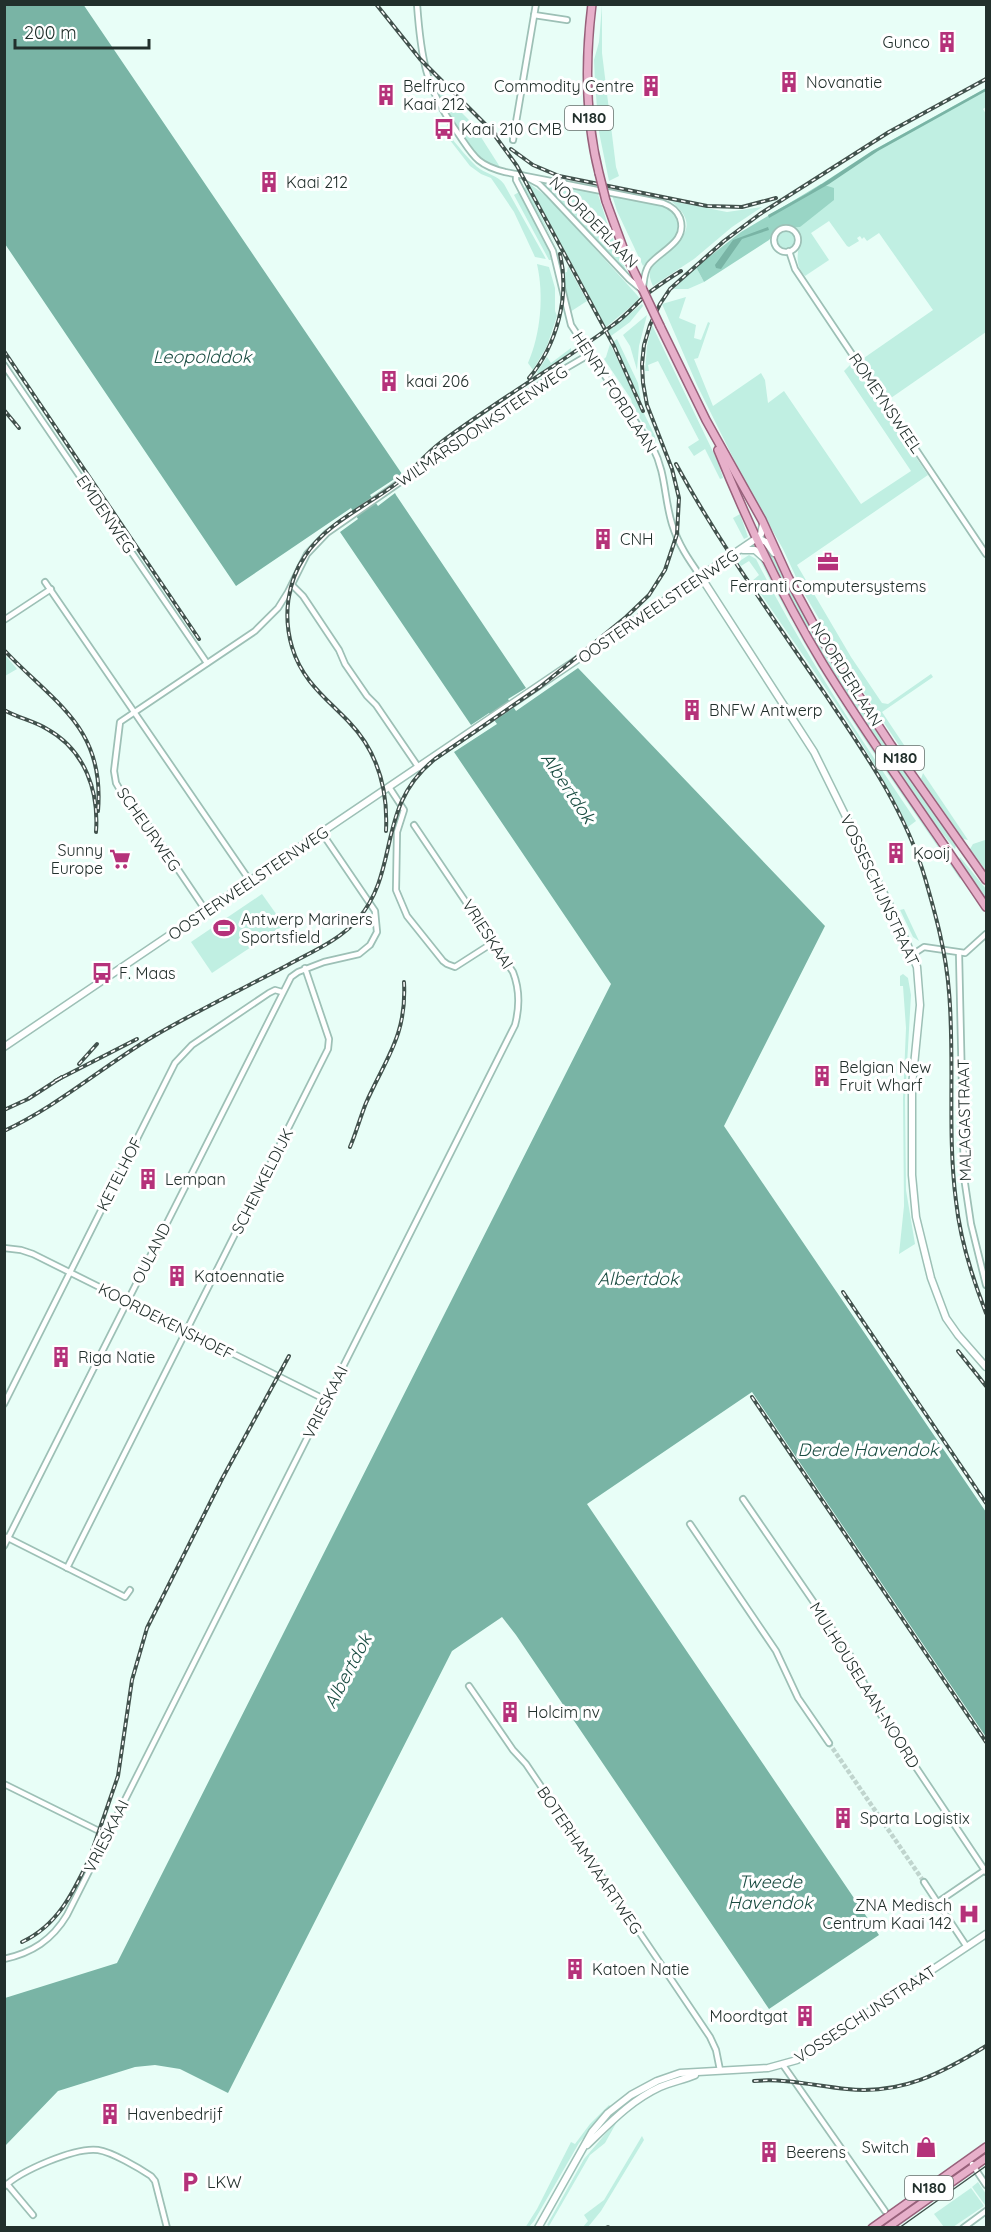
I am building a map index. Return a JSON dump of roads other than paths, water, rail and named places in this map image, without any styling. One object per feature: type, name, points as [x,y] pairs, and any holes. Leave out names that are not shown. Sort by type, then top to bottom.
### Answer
[{"type":"main road","name":"NOORDERLAAN","points":[[592,4],[588,31],[589,120],[606,201],[625,253],[706,420],[762,521],[788,577],[821,638],[987,880]]},
{"type":"main road","name":"NOORDERLAAN","points":[[706,420],[730,481],[773,574],[822,663],[987,907]]},
{"type":"main road","points":[[952,856],[963,848]]},
{"type":"main road","name":"N180","points":[[872,2228],[987,2147]]},
{"type":"main road","name":"N180","points":[[886,2228],[987,2157]]},
{"type":"street","points":[[417,4],[422,62],[439,105],[480,163],[524,176],[663,203],[674,208],[681,220],[681,232],[672,245],[647,268],[642,290]]},
{"type":"street","points":[[513,140],[536,4]]},
{"type":"street","points":[[534,15],[567,20]]},
{"type":"street","name":"HENRY FORDLAAN","points":[[516,174],[516,180],[553,251],[571,325],[653,448],[661,465],[669,511],[677,539],[701,577]]},
{"type":"street","name":"NOORDERLAAN","points":[[524,176],[549,194],[642,290]]},
{"type":"street","points":[[783,229],[791,230],[796,236],[795,247],[789,251],[782,251],[774,243],[777,233],[783,229]]},
{"type":"street","name":"ROMEYNSWEEL","points":[[789,251],[795,269],[987,554]]},
{"type":"street","name":"WILMARSDONKSTEENWEG","points":[[292,585],[301,565],[315,544],[327,532],[554,375],[590,354]]},
{"type":"street","name":"EMDENWEG","points":[[4,365],[207,663]]},
{"type":"street","points":[[757,538],[763,530],[762,521]]},
{"type":"street","name":"NOORDERLAAN","points":[[757,538],[770,547],[788,577]]},
{"type":"street","name":"OOSTERWEELSTEENWEG","points":[[4,1047],[757,538]]},
{"type":"street","points":[[739,551],[750,549],[757,551],[764,557],[773,574]]},
{"type":"street","name":"VOSSESCHIJNSTRAAT","points":[[701,577],[814,752],[896,918],[918,969],[920,997],[912,1086],[912,1175],[916,1217],[931,1278],[946,1318],[987,1367]]},
{"type":"street","points":[[45,582],[249,881]]},
{"type":"street","points":[[135,712],[255,632],[278,608],[292,585],[303,596],[339,650],[345,664],[419,768]]},
{"type":"street","points":[[4,620],[51,589]]},
{"type":"street","name":"SCHEURWEG","points":[[135,712],[120,722],[114,771],[116,783],[123,795],[144,819],[206,911]]},
{"type":"street","points":[[389,787],[404,810],[397,832],[395,885],[407,916],[443,961],[451,966],[455,967],[494,942]]},
{"type":"street","name":"VRIESKAAI","points":[[4,1959],[39,1946],[59,1927],[515,1025],[518,1011],[518,985],[513,972],[414,825]]},
{"type":"street","points":[[305,968],[359,954],[370,945],[377,932],[375,911],[322,832]]},
{"type":"street","points":[[912,955],[924,947],[959,953],[970,950],[987,934]]},
{"type":"street","name":"MALAGASTRAAT","points":[[959,953],[964,1177],[970,1224],[987,1285]]},
{"type":"street","name":"OULAND","points":[[4,1546],[282,992],[291,977],[305,968]]},
{"type":"street","name":"SCHENKELDIJK","points":[[67,1568],[328,1049],[329,1039],[305,968]]},
{"type":"street","name":"KETELHOF","points":[[4,1404],[181,1054],[269,993],[275,990],[282,992]]},
{"type":"street","name":"KOORDEKENSHOEF","points":[[4,1248],[33,1254],[326,1400]]},
{"type":"street","name":"MULHOUSELAAN-NOORD","points":[[743,1499],[850,1655],[877,1709],[986,1871]]},
{"type":"street","points":[[690,1524],[776,1651],[798,1698],[829,1743]]},
{"type":"street","points":[[7,1537],[126,1597],[130,1590]]},
{"type":"street","name":"BOTERHAMVAARTWEG","points":[[470,1686],[513,1750],[526,1764],[710,2037],[716,2050],[720,2070]]},
{"type":"street","points":[[4,1784],[107,1834]]},
{"type":"street","points":[[938,1902],[986,1871]]},
{"type":"street","points":[[924,1882],[968,1947]]},
{"type":"street","name":"VOSSESCHIJNSTRAAT","points":[[538,2228],[599,2122],[634,2093],[672,2076],[783,2065],[812,2052],[987,1934]]},
{"type":"street","points":[[783,2065],[885,2211]]},
{"type":"street","points":[[33,2215],[6,2185],[36,2166],[91,2150],[105,2152],[147,2174],[155,2181],[167,2228]]},
{"type":"street","points":[[969,2160],[987,2186]]},
{"type":"street","points":[[963,2228],[987,2211]]},
{"type":"water","points":[[83,4],[402,474],[370,495],[378,506],[395,493],[526,688],[508,699],[516,711],[578,668],[825,926],[724,1126],[986,1512],[986,1737],[752,1392],[587,1504],[879,1935],[769,2009],[502,1617],[452,1651],[228,2093],[180,2069],[155,2065],[135,2067],[58,2091],[5,2146],[5,1998],[117,1963],[611,984],[454,752],[497,724],[489,713],[471,725],[340,532],[358,519],[351,508],[236,586],[5,244],[5,5]]},
{"type":"water","points":[[986,88],[986,91],[878,151],[829,184],[769,218],[768,215],[808,193],[872,151]]},
{"type":"water","points":[[768,227],[769,230],[742,239],[721,269],[716,268],[715,265],[733,240]]},
{"type":"tunnel","points":[[829,1743],[924,1882]]},
{"type":"tram line","points":[[899,2228],[986,2166]]},
{"type":"tram line","points":[[602,2228],[608,2226],[613,2228]]},
{"type":"railway","points":[[376,4],[420,59],[496,135]]},
{"type":"railway","points":[[4,1131],[62,1098],[154,1036],[324,946],[358,919],[371,900],[380,880],[396,818],[404,797],[416,778],[435,759],[540,687],[626,617],[649,595],[665,570],[677,534],[679,498],[672,469],[647,405],[642,364],[644,345],[650,325],[670,289],[724,241],[760,214],[889,132],[986,79]]},
{"type":"railway","points":[[490,129],[517,166],[614,346],[643,411]]},
{"type":"railway","points":[[511,149],[533,165],[559,176],[707,206],[742,207],[776,198]]},
{"type":"railway","points":[[529,378],[547,351],[559,319],[563,286],[560,254]]},
{"type":"railway","points":[[386,831],[383,787],[374,759],[359,734],[308,679],[292,647],[289,636],[288,600],[299,566],[314,544],[335,524],[397,483],[440,443],[613,325],[647,294],[681,271]]},
{"type":"railway","points":[[4,351],[199,639]]},
{"type":"railway","points":[[4,410],[19,428]]},
{"type":"railway","points":[[676,464],[728,551],[867,757],[894,804],[916,853],[937,920],[948,977],[951,1018],[953,1175],[960,1229],[967,1258],[986,1313]]},
{"type":"railway","points":[[4,650],[73,719],[85,737],[93,758],[98,782],[98,811]]},
{"type":"railway","points":[[4,710],[47,729],[71,748],[80,760],[92,787],[96,832]]},
{"type":"railway","points":[[350,1147],[366,1103],[399,1032],[404,1001],[404,982]]},
{"type":"railway","points":[[55,1081],[137,1039]]},
{"type":"railway","points":[[79,1064],[97,1044]]},
{"type":"railway","points":[[4,1110],[28,1099],[62,1077]]},
{"type":"railway","points":[[843,1292],[986,1503]]},
{"type":"railway","points":[[958,1351],[986,1386]]},
{"type":"railway","points":[[90,1857],[118,1776],[132,1680],[147,1628],[222,1479],[289,1356]]},
{"type":"railway","points":[[752,1397],[986,1742]]},
{"type":"railway","points":[[22,1942],[47,1925],[66,1903],[94,1849]]},
{"type":"railway","points":[[754,2081],[789,2081],[847,2089],[885,2089],[937,2073],[986,2046]]},
{"type":"place","name":"Gunco","points":[[947,42]]},
{"type":"place","name":"Novanatie","points":[[789,82]]},
{"type":"place","name":"Commodity Centre","points":[[651,86]]},
{"type":"place","name":"Belfruco Kaai 212","points":[[386,95]]},
{"type":"place","name":"Kaai 210 CMB","points":[[444,129]]},
{"type":"place","name":"Kaai 212","points":[[269,182]]},
{"type":"place","name":"kaai 206","points":[[389,381]]},
{"type":"place","name":"CNH","points":[[603,539]]},
{"type":"place","name":"Ferranti Computersystems","points":[[828,562]]},
{"type":"place","name":"BNFW Antwerp","points":[[692,710]]},
{"type":"place","name":"Kooij","points":[[896,853]]},
{"type":"place","name":"Sunny Europe","points":[[120,859]]},
{"type":"place","name":"Antwerp Mariners Sportsfield","points":[[224,928]]},
{"type":"place","name":"F. Maas","points":[[102,973]]},
{"type":"place","name":"Belgian New Fruit Wharf","points":[[822,1076]]},
{"type":"place","name":"Lempan","points":[[148,1179]]},
{"type":"place","name":"Katoennatie","points":[[177,1276]]},
{"type":"place","name":"Riga Natie","points":[[61,1357]]},
{"type":"place","name":"Holcim nv","points":[[510,1712]]},
{"type":"place","name":"Sparta Logistix","points":[[843,1818]]},
{"type":"place","name":"ZNA Medisch Centrum Kaai 142","points":[[969,1914]]},
{"type":"place","name":"Katoen Natie","points":[[575,1969]]},
{"type":"place","name":"Moordtgat","points":[[805,2016]]},
{"type":"place","name":"Havenbedrijf","points":[[110,2114]]},
{"type":"place","name":"Switch","points":[[926,2147]]},
{"type":"place","name":"Beerens","points":[[769,2152]]},
{"type":"place","name":"LKW","points":[[190,2182]]},
{"type":"water label","name":"Leopolddok","points":[[202,357]]},
{"type":"water label","name":"Albertdok","points":[[568,788]]},
{"type":"water label","name":"Albertdok","points":[[638,1279]]},
{"type":"water label","name":"Derde Havendok","points":[[868,1450]]},
{"type":"water label","name":"Albertdok","points":[[348,1671]]},
{"type":"water label","name":"Tweede Havendok","points":[[770,1892]]}]
